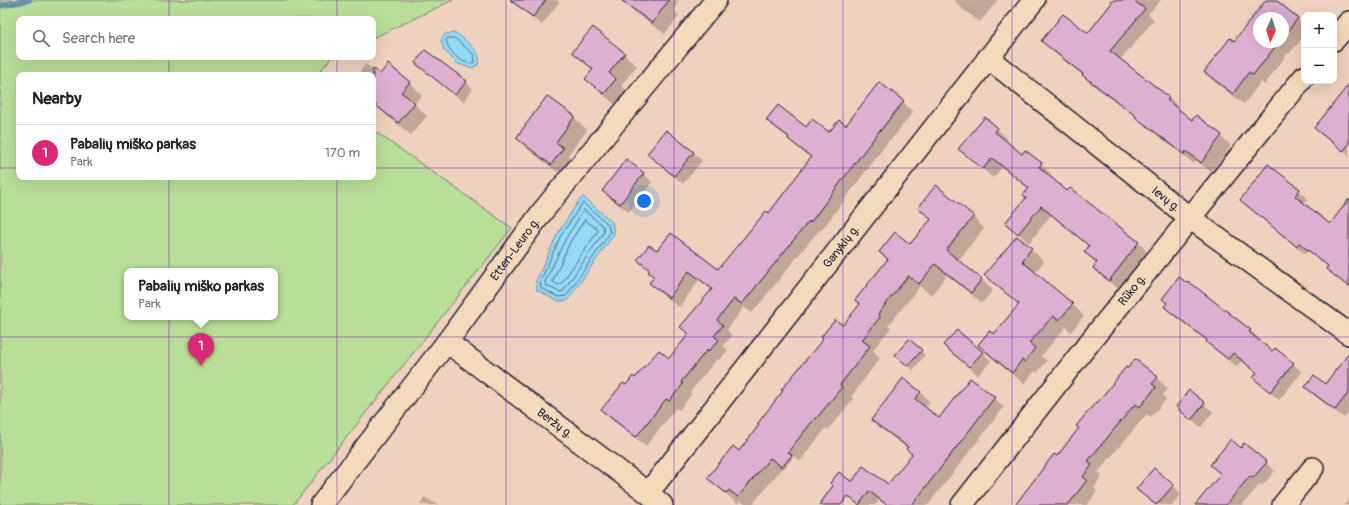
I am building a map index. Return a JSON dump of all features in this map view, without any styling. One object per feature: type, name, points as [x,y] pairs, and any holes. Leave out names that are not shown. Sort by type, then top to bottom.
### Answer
[{"type":"street","name":"Etten-Leuro g.","points":[[321,505],[446,342],[542,212],[716,0]]},
{"type":"street","name":"Ganyklų g.","points":[[655,499],[988,58],[1034,0]]},
{"type":"street","points":[[1337,36],[1349,22]]},
{"type":"street","name":"Ievų g.","points":[[988,58],[1190,218],[1349,334]]},
{"type":"street","name":"Rūko g.","points":[[962,505],[1089,343],[1301,82]]},
{"type":"street","name":"Beržų g.","points":[[446,342],[655,499]]},
{"type":"street","points":[[1283,505],[1313,468]]},
{"type":"green space","points":[[0,0],[453,0],[376,37],[376,16],[16,16],[16,60],[329,60],[319,72],[16,72],[16,180],[376,180],[376,132],[512,228],[293,505],[0,505]]},
{"type":"water","points":[[456,33],[476,51],[479,60],[478,65],[471,68],[458,64],[444,50],[441,40],[445,34]]},
{"type":"water","points":[[583,197],[612,222],[614,234],[567,301],[557,301],[537,290],[536,281],[557,235],[578,202]]},
{"type":"building","points":[[510,0],[546,0],[533,17]]},
{"type":"building","points":[[621,0],[669,0],[652,23]]},
{"type":"building","points":[[1114,0],[1133,0],[1145,9],[1110,51],[1169,97],[1167,100],[1192,120],[1196,115],[1222,135],[1201,163],[1186,151],[1184,154],[1135,117],[1136,116],[1082,75],[1083,74],[1041,41],[1063,14],[1088,33]]},
{"type":"building","points":[[1266,0],[1276,0],[1298,18],[1289,29],[1289,12],[1257,12]]},
{"type":"building","points":[[1253,17],[1253,48],[1274,48],[1253,75],[1249,72],[1233,94],[1204,72],[1230,38],[1234,41]]},
{"type":"building","points":[[593,27],[625,53],[609,73],[616,79],[604,94],[585,79],[593,69],[572,52]]},
{"type":"building","points":[[425,50],[467,81],[455,95],[415,63]]},
{"type":"building","points":[[388,64],[410,82],[401,92],[415,103],[398,123],[376,105],[376,72],[373,72],[373,68],[380,74]]},
{"type":"building","points":[[879,82],[904,101],[880,130],[810,223],[809,221],[742,304],[734,299],[717,320],[723,325],[714,336],[719,340],[708,352],[707,350],[681,382],[683,384],[669,401],[666,399],[636,437],[601,410],[623,383],[626,385],[633,376],[635,378],[659,350],[669,358],[689,334],[680,327],[712,289],[689,271],[669,298],[649,283],[654,277],[648,272],[650,270],[637,260],[649,245],[657,250],[671,233],[718,269],[766,211],[769,213],[811,157],[788,139],[789,137],[766,120],[778,105],[806,127],[812,119],[829,132],[839,120],[846,125]]},
{"type":"building","points":[[1349,84],[1349,144],[1343,151],[1314,128]]},
{"type":"building","points":[[547,96],[575,116],[556,142],[563,148],[551,165],[516,138]]},
{"type":"building","points":[[985,117],[998,128],[995,132],[1022,154],[1025,150],[1042,163],[1039,167],[1067,191],[1070,188],[1139,242],[1109,281],[1093,268],[1097,262],[1084,252],[1089,246],[1041,206],[1018,234],[1005,223],[1026,198],[1023,195],[1029,188],[992,158],[983,169],[958,149]]},
{"type":"building","points":[[666,130],[694,152],[674,176],[647,154]]},
{"type":"building","points":[[626,159],[644,173],[620,204],[602,191]]},
{"type":"building","points":[[1268,164],[1300,189],[1295,196],[1330,224],[1349,199],[1349,287],[1326,269],[1328,266],[1299,243],[1296,246],[1240,200]]},
{"type":"building","points":[[936,185],[974,216],[946,250],[982,279],[971,293],[935,264],[919,284],[908,276],[878,314],[880,317],[862,340],[870,346],[840,385],[842,387],[788,452],[792,455],[782,467],[770,458],[738,497],[729,490],[726,493],[707,478],[733,446],[739,451],[759,425],[757,424],[783,391],[781,390],[823,339],[821,337],[835,320],[843,325],[860,304],[855,300],[888,259],[879,252],[895,232],[910,244],[931,219],[918,208]]},
{"type":"building","points":[[1017,236],[1032,248],[1022,261],[1073,304],[1059,320],[1053,316],[1029,343],[1035,348],[1025,362],[1022,360],[1012,373],[978,345],[989,331],[994,334],[1019,304],[984,275]]},
{"type":"building","points":[[1179,277],[1187,283],[1188,281],[1251,330],[1249,332],[1272,351],[1275,348],[1294,363],[1270,392],[1253,378],[1257,373],[1233,353],[1228,359],[1206,342],[1207,340],[1164,307],[1167,303],[1162,299]]},
{"type":"building","points":[[957,330],[983,352],[969,367],[943,345]]},
{"type":"building","points":[[909,339],[922,350],[908,366],[895,355]]},
{"type":"building","points":[[1349,353],[1349,392],[1335,410],[1305,387],[1314,375],[1325,384]]},
{"type":"building","points":[[1135,359],[1158,377],[1152,384],[1156,387],[1140,407],[1135,404],[1088,461],[1092,465],[1083,477],[1087,480],[1068,505],[1015,505],[1054,454],[1057,456],[1079,428],[1076,426],[1126,367],[1128,368]]},
{"type":"building","points":[[903,378],[921,392],[915,399],[939,418],[970,378],[995,397],[912,505],[887,505],[869,491],[859,505],[848,496],[841,505],[819,505],[833,486],[830,483],[839,472],[852,482],[863,466],[888,484],[912,454],[906,449],[908,447],[871,420]]},
{"type":"building","points":[[1189,390],[1205,403],[1191,420],[1176,407]]},
{"type":"building","points":[[1231,439],[1241,448],[1244,443],[1267,462],[1253,478],[1250,476],[1226,505],[1195,505],[1221,474],[1210,465]]},
{"type":"building","points":[[1154,468],[1174,485],[1156,505],[1136,489]]},
{"type":"waterway","points":[[0,6],[29,0]]},
{"type":"place","name":"Pabalių miško parkas","points":[[201,366]]}]
